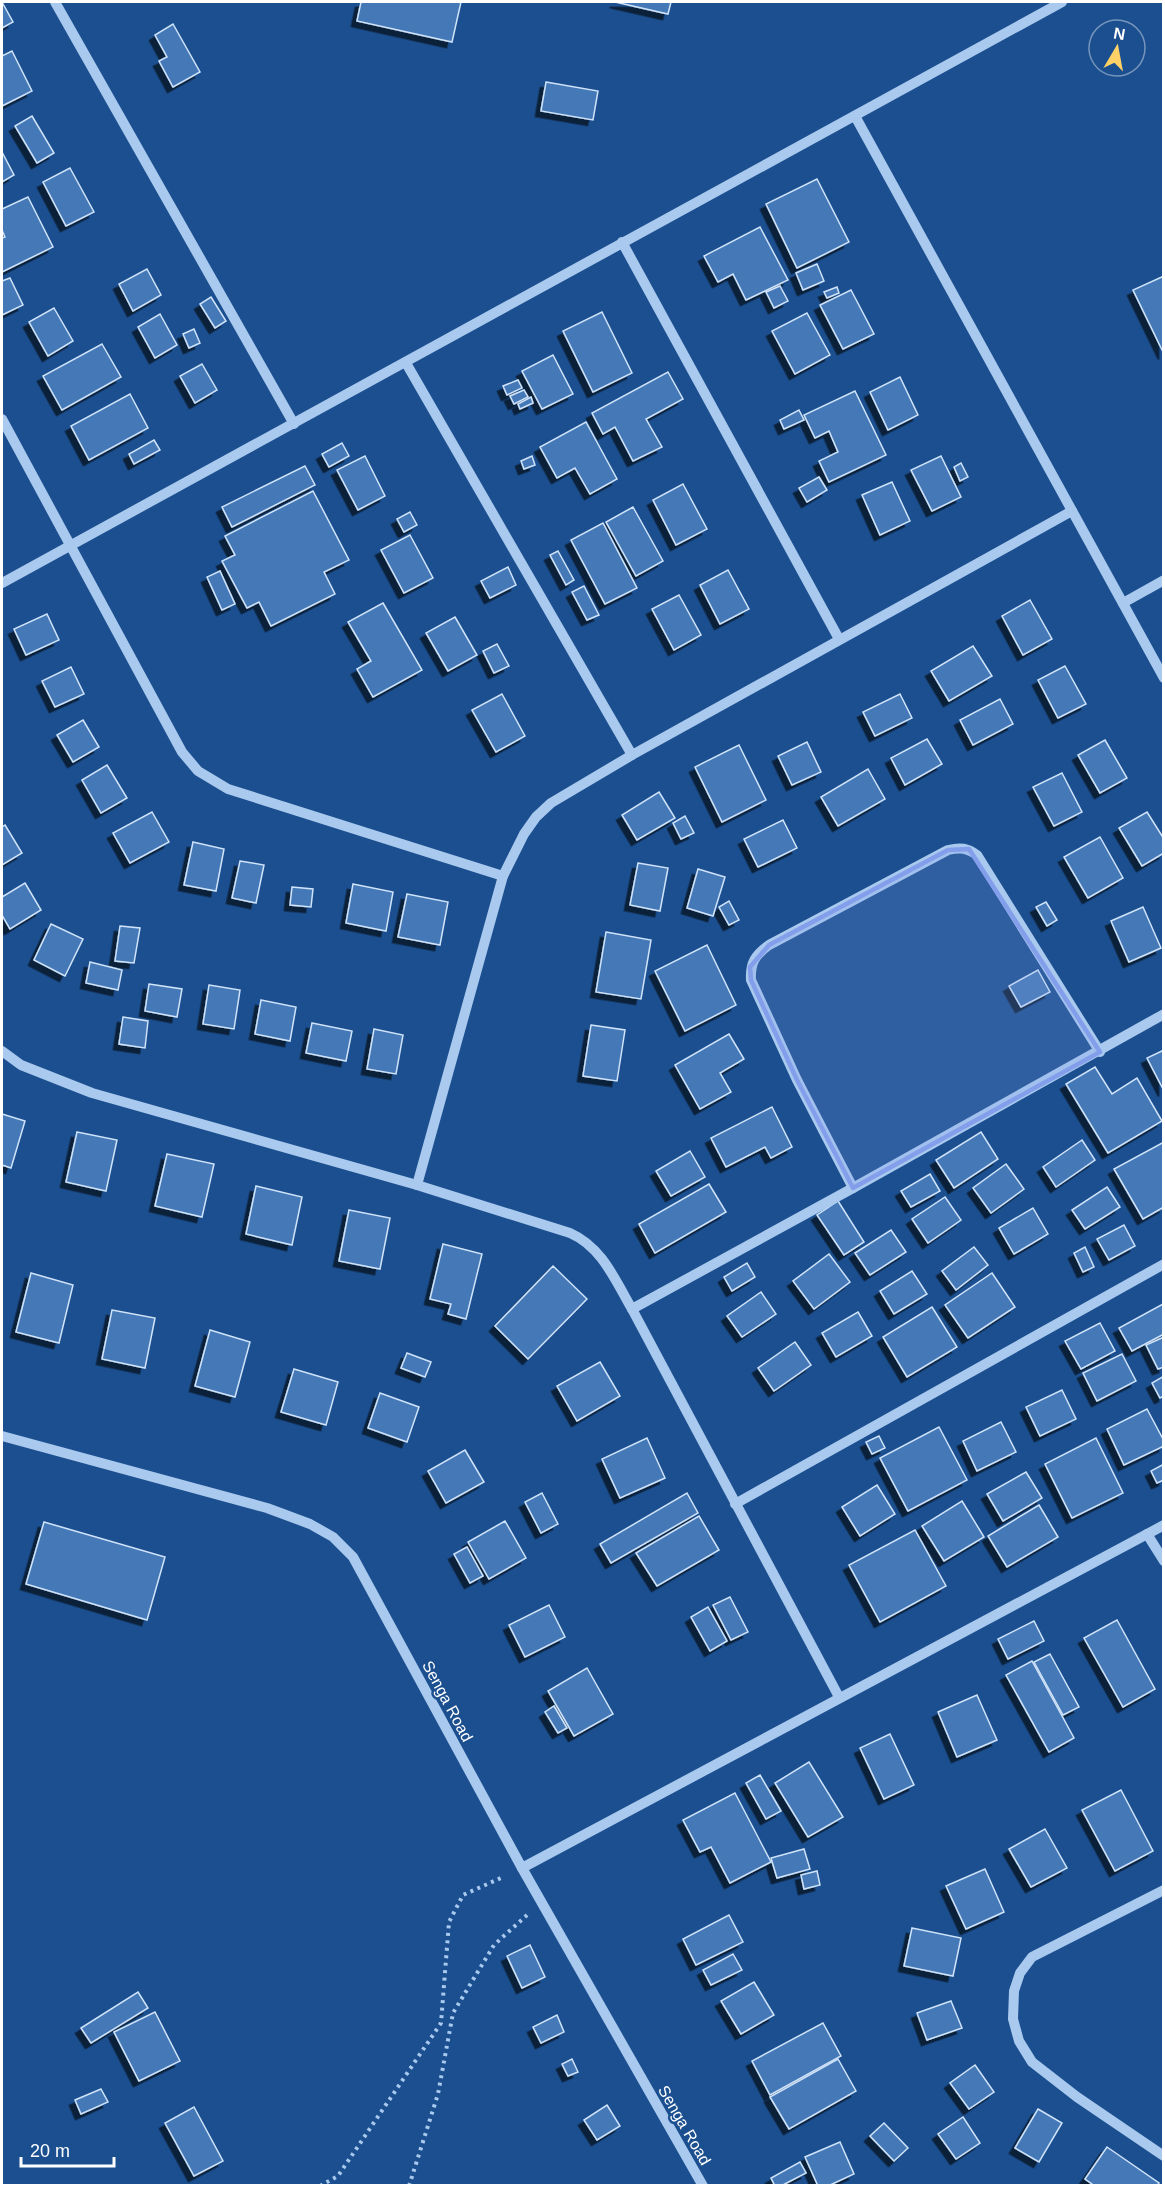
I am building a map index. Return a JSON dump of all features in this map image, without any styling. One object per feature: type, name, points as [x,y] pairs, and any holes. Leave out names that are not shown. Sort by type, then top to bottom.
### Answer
[{"type":"street","points":[[55,2],[294,424]]},
{"type":"street","points":[[2,583],[1062,2]]},
{"type":"street","points":[[855,116],[1164,678]]},
{"type":"street","points":[[622,242],[839,639]]},
{"type":"street","points":[[406,363],[632,755]]},
{"type":"street","points":[[2,419],[182,752],[198,771],[212,781],[238,793],[503,876]]},
{"type":"street","points":[[417,1185],[503,876],[524,834],[536,817],[551,803],[632,755],[1072,511]]},
{"type":"street","points":[[1123,603],[1164,580]]},
{"type":"street","points":[[853,1188],[797,1080],[751,980],[750,966],[758,953],[769,945],[948,850],[969,849],[977,855],[1100,1052]]},
{"type":"street","points":[[632,1309],[1100,1052],[1164,1014]]},
{"type":"street","points":[[2,1051],[21,1065],[93,1093],[417,1185],[578,1237],[589,1243],[599,1254],[632,1309],[838,1697]]},
{"type":"street","points":[[735,1504],[1164,1264]]},
{"type":"street","name":"Senga Road","points":[[2,1436],[267,1508],[310,1524],[333,1537],[352,1557],[540,1902],[703,2186]]},
{"type":"street","points":[[522,1868],[838,1697],[1164,1525]]},
{"type":"street","points":[[1147,1534],[1164,1561]]},
{"type":"street","points":[[1164,1890],[1032,1957],[1020,1973],[1014,1991],[1013,2019],[1019,2041],[1032,2062],[1077,2097],[1164,2156]]},
{"type":"path","points":[[320,2186],[338,2176],[441,2023],[449,1922],[463,1895],[522,1868]]},
{"type":"path","points":[[409,2186],[438,2094],[453,2013],[494,1945],[540,1902]]},
{"type":"highlighted area","points":[[969,849],[1100,1052],[853,1188],[797,1080],[751,980],[750,967],[769,945],[948,850]]},
{"type":"building","points":[[2,2],[13,22],[2,28]]},
{"type":"building","points":[[361,2],[461,2],[452,42],[357,21]]},
{"type":"building","points":[[615,2],[671,2],[668,14]]},
{"type":"building","points":[[173,24],[200,72],[173,87],[159,61],[167,57],[155,35]]},
{"type":"building","points":[[12,51],[32,91],[2,106],[2,56]]},
{"type":"building","points":[[546,82],[598,91],[593,120],[541,111]]},
{"type":"building","points":[[32,116],[54,153],[37,163],[15,126]]},
{"type":"building","points":[[2,152],[14,175],[2,182]]},
{"type":"building","points":[[70,168],[94,212],[66,226],[43,182]]},
{"type":"building","points":[[817,179],[849,242],[797,268],[766,204]]},
{"type":"building","points":[[28,197],[53,247],[2,272],[2,238],[5,237],[2,230],[2,209]]},
{"type":"building","points":[[760,227],[788,280],[746,300],[733,274],[718,282],[704,256]]},
{"type":"building","points":[[817,264],[824,281],[803,290],[796,273]]},
{"type":"building","points":[[147,269],[161,295],[133,311],[119,284]]},
{"type":"building","points":[[1164,276],[1164,354],[1133,290]]},
{"type":"building","points":[[10,278],[23,305],[2,315],[2,281]]},
{"type":"building","points":[[780,286],[788,301],[774,308],[766,292]]},
{"type":"building","points":[[837,287],[839,293],[827,298],[824,292]]},
{"type":"building","points":[[851,290],[874,334],[843,349],[820,305]]},
{"type":"building","points":[[211,297],[226,321],[215,328],[200,304]]},
{"type":"building","points":[[54,308],[73,341],[48,356],[29,322]]},
{"type":"building","points":[[602,312],[632,373],[593,392],[563,331]]},
{"type":"building","points":[[807,313],[830,355],[795,374],[772,331]]},
{"type":"building","points":[[160,314],[177,345],[155,358],[138,327]]},
{"type":"building","points":[[194,329],[200,343],[189,348],[183,334]]},
{"type":"building","points":[[102,344],[121,377],[62,410],[43,376]]},
{"type":"building","points":[[553,355],[573,394],[542,409],[522,371]]},
{"type":"building","points":[[202,364],[217,390],[195,403],[180,376]]},
{"type":"building","points":[[668,372],[683,399],[646,419],[662,447],[633,461],[615,427],[603,434],[592,413]]},
{"type":"building","points":[[900,377],[918,415],[888,430],[870,392]]},
{"type":"building","points":[[518,380],[522,388],[507,395],[503,386]]},
{"type":"building","points":[[524,390],[528,397],[514,404],[510,396]]},
{"type":"building","points":[[855,391],[886,455],[829,482],[819,461],[838,452],[829,431],[815,438],[804,415]]},
{"type":"building","points":[[130,394],[148,428],[89,460],[71,426]]},
{"type":"building","points":[[531,397],[533,403],[520,409],[518,404]]},
{"type":"building","points":[[799,410],[804,420],[784,429],[780,420]]},
{"type":"building","points":[[586,422],[617,479],[590,494],[575,468],[557,478],[540,447]]},
{"type":"building","points":[[154,440],[160,450],[134,464],[129,454]]},
{"type":"building","points":[[342,443],[349,456],[329,467],[322,454]]},
{"type":"building","points":[[365,456],[385,496],[358,510],[337,470]]},
{"type":"building","points":[[532,456],[535,465],[524,469],[521,461]]},
{"type":"building","points":[[941,456],[961,497],[932,511],[911,470]]},
{"type":"building","points":[[961,463],[968,477],[960,481],[954,467]]},
{"type":"building","points":[[305,466],[315,485],[232,527],[222,507]]},
{"type":"building","points":[[819,477],[827,490],[807,502],[799,488]]},
{"type":"building","points":[[892,482],[910,521],[880,535],[862,495]]},
{"type":"building","points":[[683,484],[707,529],[676,545],[653,500]]},
{"type":"building","points":[[313,491],[349,560],[324,572],[335,594],[271,626],[259,602],[247,608],[222,561],[235,555],[225,536]]},
{"type":"building","points":[[633,507],[663,561],[636,576],[606,522]]},
{"type":"building","points":[[410,512],[417,525],[404,532],[397,519]]},
{"type":"building","points":[[603,523],[637,588],[605,604],[571,540]]},
{"type":"building","points":[[410,535],[433,578],[404,593],[381,550]]},
{"type":"building","points":[[558,551],[574,580],[566,585],[550,555]]},
{"type":"building","points":[[508,567],[516,585],[490,598],[481,581]]},
{"type":"building","points":[[728,570],[749,609],[720,624],[700,585]]},
{"type":"building","points":[[220,571],[235,604],[222,610],[207,577]]},
{"type":"building","points":[[584,586],[599,615],[587,620],[572,592]]},
{"type":"building","points":[[679,595],[701,635],[674,650],[652,609]]},
{"type":"building","points":[[1030,600],[1052,639],[1023,655],[1002,616]]},
{"type":"building","points":[[383,603],[422,670],[373,697],[357,669],[371,661],[348,622]]},
{"type":"building","points":[[47,614],[59,640],[26,655],[14,629]]},
{"type":"building","points":[[455,617],[477,655],[448,671],[426,633]]},
{"type":"building","points":[[497,644],[509,666],[494,673],[483,651]]},
{"type":"building","points":[[973,646],[992,676],[949,701],[931,671]]},
{"type":"building","points":[[1065,666],[1086,704],[1058,718],[1038,680]]},
{"type":"building","points":[[71,667],[84,694],[55,707],[42,681]]},
{"type":"building","points":[[502,694],[525,736],[496,752],[472,710]]},
{"type":"building","points":[[900,694],[912,718],[875,736],[863,712]]},
{"type":"building","points":[[1000,699],[1013,724],[973,745],[960,720]]},
{"type":"building","points":[[83,720],[99,747],[73,762],[57,735]]},
{"type":"building","points":[[927,739],[942,764],[905,785],[891,758]]},
{"type":"building","points":[[1105,740],[1127,778],[1100,793],[1078,755]]},
{"type":"building","points":[[807,742],[821,772],[792,785],[778,756]]},
{"type":"building","points":[[739,745],[766,800],[722,822],[695,767]]},
{"type":"building","points":[[107,765],[127,798],[101,813],[82,780]]},
{"type":"building","points":[[868,769],[885,799],[838,826],[821,797]]},
{"type":"building","points":[[1062,773],[1082,812],[1054,826],[1033,787]]},
{"type":"building","points":[[659,792],[675,818],[637,840],[622,815]]},
{"type":"building","points":[[152,812],[169,842],[130,863],[113,833]]},
{"type":"building","points":[[1147,812],[1164,839],[1164,853],[1142,866],[1119,828]]},
{"type":"building","points":[[685,816],[694,833],[681,839],[673,823]]},
{"type":"building","points":[[783,820],[797,848],[758,867],[744,839]]},
{"type":"building","points":[[5,825],[22,853],[2,865],[2,827]]},
{"type":"building","points":[[1100,837],[1123,878],[1088,898],[1064,857]]},
{"type":"building","points":[[193,842],[224,849],[216,891],[184,885]]},
{"type":"building","points":[[240,861],[264,865],[256,903],[232,898]]},
{"type":"building","points":[[638,863],[668,868],[660,911],[630,905]]},
{"type":"building","points":[[698,869],[725,877],[713,916],[687,908]]},
{"type":"building","points":[[25,883],[41,910],[10,929],[2,915],[2,897]]},
{"type":"building","points":[[353,884],[393,892],[386,931],[346,923]]},
{"type":"building","points":[[292,887],[313,889],[311,907],[290,905]]},
{"type":"building","points":[[407,894],[448,902],[440,945],[398,937]]},
{"type":"building","points":[[729,901],[739,920],[729,925],[719,907]]},
{"type":"building","points":[[1046,902],[1057,920],[1047,926],[1036,907]]},
{"type":"building","points":[[1143,907],[1161,948],[1129,962],[1111,921]]},
{"type":"building","points":[[51,924],[83,939],[65,976],[34,960]]},
{"type":"building","points":[[120,926],[140,928],[134,963],[115,961]]},
{"type":"building","points":[[606,932],[651,940],[641,999],[596,992]]},
{"type":"building","points":[[707,945],[736,1005],[685,1031],[655,971]]},
{"type":"building","points":[[90,962],[122,970],[118,990],[86,983]]},
{"type":"building","points":[[1038,970],[1050,992],[1021,1007],[1009,986]]},
{"type":"building","points":[[149,984],[182,989],[177,1017],[145,1011]]},
{"type":"building","points":[[209,985],[240,990],[234,1029],[203,1024]]},
{"type":"building","points":[[261,1000],[296,1007],[290,1041],[255,1034]]},
{"type":"building","points":[[123,1017],[148,1021],[145,1048],[119,1044]]},
{"type":"building","points":[[312,1023],[352,1031],[346,1061],[306,1053]]},
{"type":"building","points":[[591,1025],[625,1030],[617,1081],[583,1076]]},
{"type":"building","points":[[374,1029],[403,1035],[396,1074],[367,1069]]},
{"type":"building","points":[[729,1034],[744,1059],[720,1073],[731,1092],[700,1109],[675,1065]]},
{"type":"building","points":[[1164,1050],[1164,1091],[1147,1058]]},
{"type":"building","points":[[1095,1067],[1112,1094],[1137,1078],[1162,1121],[1108,1153],[1066,1084]]},
{"type":"building","points":[[772,1107],[792,1147],[771,1158],[765,1147],[726,1167],[711,1138]]},
{"type":"building","points":[[2,1114],[25,1121],[11,1168],[2,1165]]},
{"type":"building","points":[[77,1132],[117,1140],[106,1191],[66,1182]]},
{"type":"building","points":[[981,1132],[998,1159],[954,1188],[936,1160]]},
{"type":"building","points":[[1082,1140],[1095,1160],[1056,1187],[1043,1167]]},
{"type":"building","points":[[1164,1142],[1164,1207],[1143,1219],[1114,1169]]},
{"type":"building","points":[[690,1151],[705,1177],[671,1196],[656,1171]]},
{"type":"building","points":[[167,1154],[214,1164],[202,1217],[155,1206]]},
{"type":"building","points":[[1006,1164],[1024,1189],[991,1213],[973,1188]]},
{"type":"building","points":[[930,1174],[940,1191],[911,1207],[901,1191]]},
{"type":"building","points":[[709,1184],[726,1212],[655,1253],[639,1224]]},
{"type":"building","points":[[256,1186],[302,1197],[292,1245],[246,1234]]},
{"type":"building","points":[[1107,1187],[1120,1207],[1085,1229],[1072,1210]]},
{"type":"building","points":[[945,1197],[961,1220],[928,1243],[912,1219]]},
{"type":"building","points":[[838,1201],[864,1242],[844,1255],[817,1215]]},
{"type":"building","points":[[1033,1208],[1048,1234],[1014,1254],[999,1228]]},
{"type":"building","points":[[349,1210],[390,1218],[380,1269],[339,1261]]},
{"type":"building","points":[[1124,1225],[1135,1246],[1109,1260],[1097,1239]]},
{"type":"building","points":[[891,1230],[906,1252],[870,1275],[855,1253]]},
{"type":"building","points":[[443,1244],[482,1254],[466,1319],[448,1314],[451,1304],[430,1299]]},
{"type":"building","points":[[974,1247],[988,1265],[956,1290],[942,1271]]},
{"type":"building","points":[[1085,1247],[1094,1267],[1083,1272],[1074,1253]]},
{"type":"building","points":[[829,1254],[850,1282],[814,1309],[793,1281]]},
{"type":"building","points":[[747,1263],[755,1277],[732,1291],[724,1277]]},
{"type":"building","points":[[553,1266],[587,1299],[528,1359],[495,1326]]},
{"type":"building","points":[[912,1271],[927,1294],[894,1314],[880,1291]]},
{"type":"building","points":[[31,1273],[73,1285],[59,1343],[16,1332]]},
{"type":"building","points":[[992,1273],[1015,1307],[968,1338],[945,1305]]},
{"type":"building","points":[[761,1292],[776,1314],[742,1337],[727,1316]]},
{"type":"building","points":[[1163,1304],[1164,1334],[1132,1351],[1119,1328]]},
{"type":"building","points":[[932,1307],[957,1347],[907,1377],[883,1337]]},
{"type":"building","points":[[112,1310],[155,1318],[145,1368],[102,1359]]},
{"type":"building","points":[[858,1312],[872,1336],[836,1357],[822,1333]]},
{"type":"building","points":[[1100,1323],[1115,1351],[1081,1369],[1065,1341]]},
{"type":"building","points":[[210,1330],[250,1342],[235,1397],[195,1386]]},
{"type":"building","points":[[1164,1337],[1164,1367],[1158,1369],[1146,1345]]},
{"type":"building","points":[[795,1342],[811,1365],[774,1391],[758,1368]]},
{"type":"building","points":[[407,1353],[431,1362],[425,1377],[401,1368]]},
{"type":"building","points":[[1122,1354],[1136,1381],[1097,1401],[1083,1373]]},
{"type":"building","points":[[600,1362],[620,1396],[577,1421],[557,1386]]},
{"type":"building","points":[[294,1369],[338,1382],[326,1425],[281,1412]]},
{"type":"building","points":[[1164,1376],[1164,1396],[1160,1398],[1152,1383]]},
{"type":"building","points":[[1062,1390],[1076,1419],[1040,1436],[1026,1407]]},
{"type":"building","points":[[380,1393],[419,1407],[407,1442],[368,1428]]},
{"type":"building","points":[[1147,1409],[1164,1441],[1164,1446],[1124,1465],[1107,1429]]},
{"type":"building","points":[[1001,1422],[1016,1452],[977,1471],[963,1441]]},
{"type":"building","points":[[939,1427],[967,1480],[908,1511],[880,1458]]},
{"type":"building","points":[[879,1436],[885,1448],[872,1454],[866,1442]]},
{"type":"building","points":[[647,1438],[665,1478],[620,1498],[602,1459]]},
{"type":"building","points":[[1096,1438],[1123,1493],[1072,1518],[1045,1464]]},
{"type":"building","points":[[465,1450],[484,1482],[446,1503],[428,1471]]},
{"type":"building","points":[[1164,1464],[1164,1480],[1157,1483],[1151,1471]]},
{"type":"building","points":[[1026,1472],[1042,1498],[1003,1521],[987,1494]]},
{"type":"building","points":[[877,1485],[895,1514],[860,1536],[842,1507]]},
{"type":"building","points":[[542,1493],[558,1524],[541,1533],[525,1502]]},
{"type":"building","points":[[687,1493],[698,1513],[611,1563],[600,1544]]},
{"type":"building","points":[[962,1501],[984,1537],[944,1561],[922,1526]]},
{"type":"building","points":[[1039,1505],[1058,1537],[1007,1567],[988,1536]]},
{"type":"building","points":[[699,1516],[719,1550],[657,1586],[636,1553]]},
{"type":"building","points":[[505,1521],[526,1558],[489,1579],[468,1542]]},
{"type":"building","points":[[44,1522],[165,1557],[147,1620],[26,1584]]},
{"type":"building","points":[[915,1530],[946,1586],[880,1622],[849,1565]]},
{"type":"building","points":[[467,1547],[483,1576],[470,1583],[454,1554]]},
{"type":"building","points":[[730,1597],[748,1632],[731,1640],[713,1605]]},
{"type":"building","points":[[549,1605],[565,1637],[525,1657],[509,1625]]},
{"type":"building","points":[[708,1607],[727,1641],[710,1651],[691,1617]]},
{"type":"building","points":[[1117,1620],[1155,1689],[1123,1707],[1084,1638]]},
{"type":"building","points":[[1034,1621],[1044,1641],[1008,1659],[998,1639]]},
{"type":"building","points":[[1050,1654],[1079,1707],[1063,1715],[1034,1662]]},
{"type":"building","points":[[1032,1661],[1074,1738],[1049,1752],[1006,1675]]},
{"type":"building","points":[[587,1668],[613,1714],[574,1736],[548,1691]]},
{"type":"building","points":[[977,1695],[997,1740],[957,1757],[938,1712]]},
{"type":"building","points":[[554,1706],[567,1728],[558,1733],[545,1712]]},
{"type":"building","points":[[890,1734],[914,1785],[884,1799],[860,1748]]},
{"type":"building","points":[[809,1762],[843,1817],[808,1837],[775,1783]]},
{"type":"building","points":[[760,1775],[781,1811],[766,1819],[746,1783]]},
{"type":"building","points":[[1121,1790],[1153,1851],[1115,1871],[1082,1810]]},
{"type":"building","points":[[735,1793],[771,1862],[730,1883],[711,1847],[700,1852],[683,1820]]},
{"type":"building","points":[[1045,1829],[1067,1868],[1031,1887],[1009,1849]]},
{"type":"building","points":[[804,1849],[810,1869],[777,1878],[771,1858]]},
{"type":"building","points":[[985,1869],[1004,1912],[966,1929],[946,1886]]},
{"type":"building","points":[[817,1871],[820,1885],[804,1889],[801,1875]]},
{"type":"building","points":[[729,1915],[743,1942],[696,1965],[683,1939]]},
{"type":"building","points":[[912,1928],[961,1938],[953,1976],[904,1966]]},
{"type":"building","points":[[530,1945],[545,1977],[522,1988],[507,1956]]},
{"type":"building","points":[[733,1954],[742,1970],[711,1985],[703,1970]]},
{"type":"building","points":[[754,1982],[774,2015],[741,2034],[721,2001]]},
{"type":"building","points":[[138,1992],[148,2008],[91,2043],[81,2028]]},
{"type":"building","points":[[951,2001],[962,2028],[927,2040],[917,2013]]},
{"type":"building","points":[[155,2012],[180,2061],[139,2081],[114,2032]]},
{"type":"building","points":[[557,2015],[564,2032],[541,2043],[533,2027]]},
{"type":"building","points":[[823,2023],[841,2056],[770,2095],[752,2061]]},
{"type":"building","points":[[572,2059],[578,2072],[568,2076],[562,2064]]},
{"type":"building","points":[[838,2059],[856,2091],[789,2129],[770,2097]]},
{"type":"building","points":[[975,2065],[994,2092],[969,2109],[950,2083]]},
{"type":"building","points":[[101,2089],[108,2102],[81,2114],[75,2100]]},
{"type":"building","points":[[607,2105],[620,2126],[597,2140],[584,2120]]},
{"type":"building","points":[[194,2107],[223,2161],[194,2176],[165,2123]]},
{"type":"building","points":[[1038,2109],[1062,2123],[1039,2162],[1015,2148]]},
{"type":"building","points":[[963,2117],[980,2143],[956,2159],[938,2134]]},
{"type":"building","points":[[884,2123],[908,2148],[894,2161],[870,2136]]},
{"type":"building","points":[[840,2142],[854,2174],[828,2186],[818,2186],[805,2157]]},
{"type":"building","points":[[1107,2147],[1159,2183],[1157,2186],[1095,2186],[1085,2179]]},
{"type":"building","points":[[800,2162],[806,2173],[781,2186],[775,2186],[771,2178]]}]
